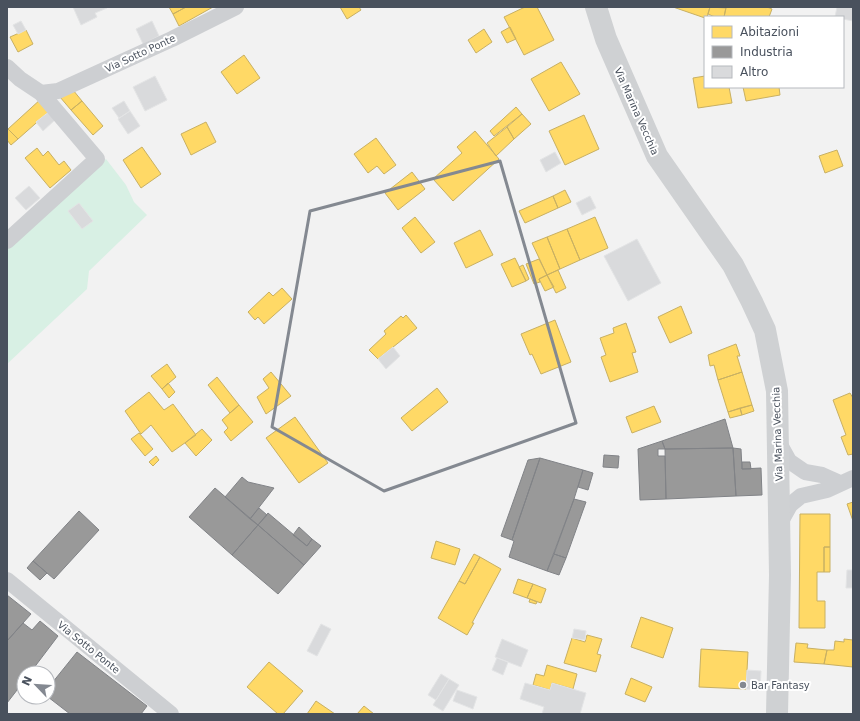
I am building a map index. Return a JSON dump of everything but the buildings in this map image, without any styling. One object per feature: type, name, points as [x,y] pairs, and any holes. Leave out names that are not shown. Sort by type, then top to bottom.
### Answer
[{"type":"main road","name":"Via Marina Vecchia","points":[[596,7],[606,38],[657,156],[733,265],[765,330],[777,390],[780,523],[778,714]]},
{"type":"street","name":"Via Sotto Ponte","points":[[41,93],[58,91],[172,39],[236,7]]},
{"type":"street","points":[[7,67],[20,80],[41,93],[97,159],[7,241]]},
{"type":"street","points":[[778,442],[789,461],[805,472],[847,480]]},
{"type":"street","points":[[780,523],[790,505],[801,496],[827,490],[847,480]]},
{"type":"street","name":"Via Sotto Ponte","points":[[7,580],[170,714]]},
{"type":"highlighted area","points":[[500,161],[576,423],[384,491],[272,427],[310,211]]},
{"type":"green space","points":[[106,159],[126,185],[134,202],[147,215],[89,271],[87,289],[7,364],[7,247]]},
{"type":"place","name":"Bar Fantasy","points":[[743,685]]}]
